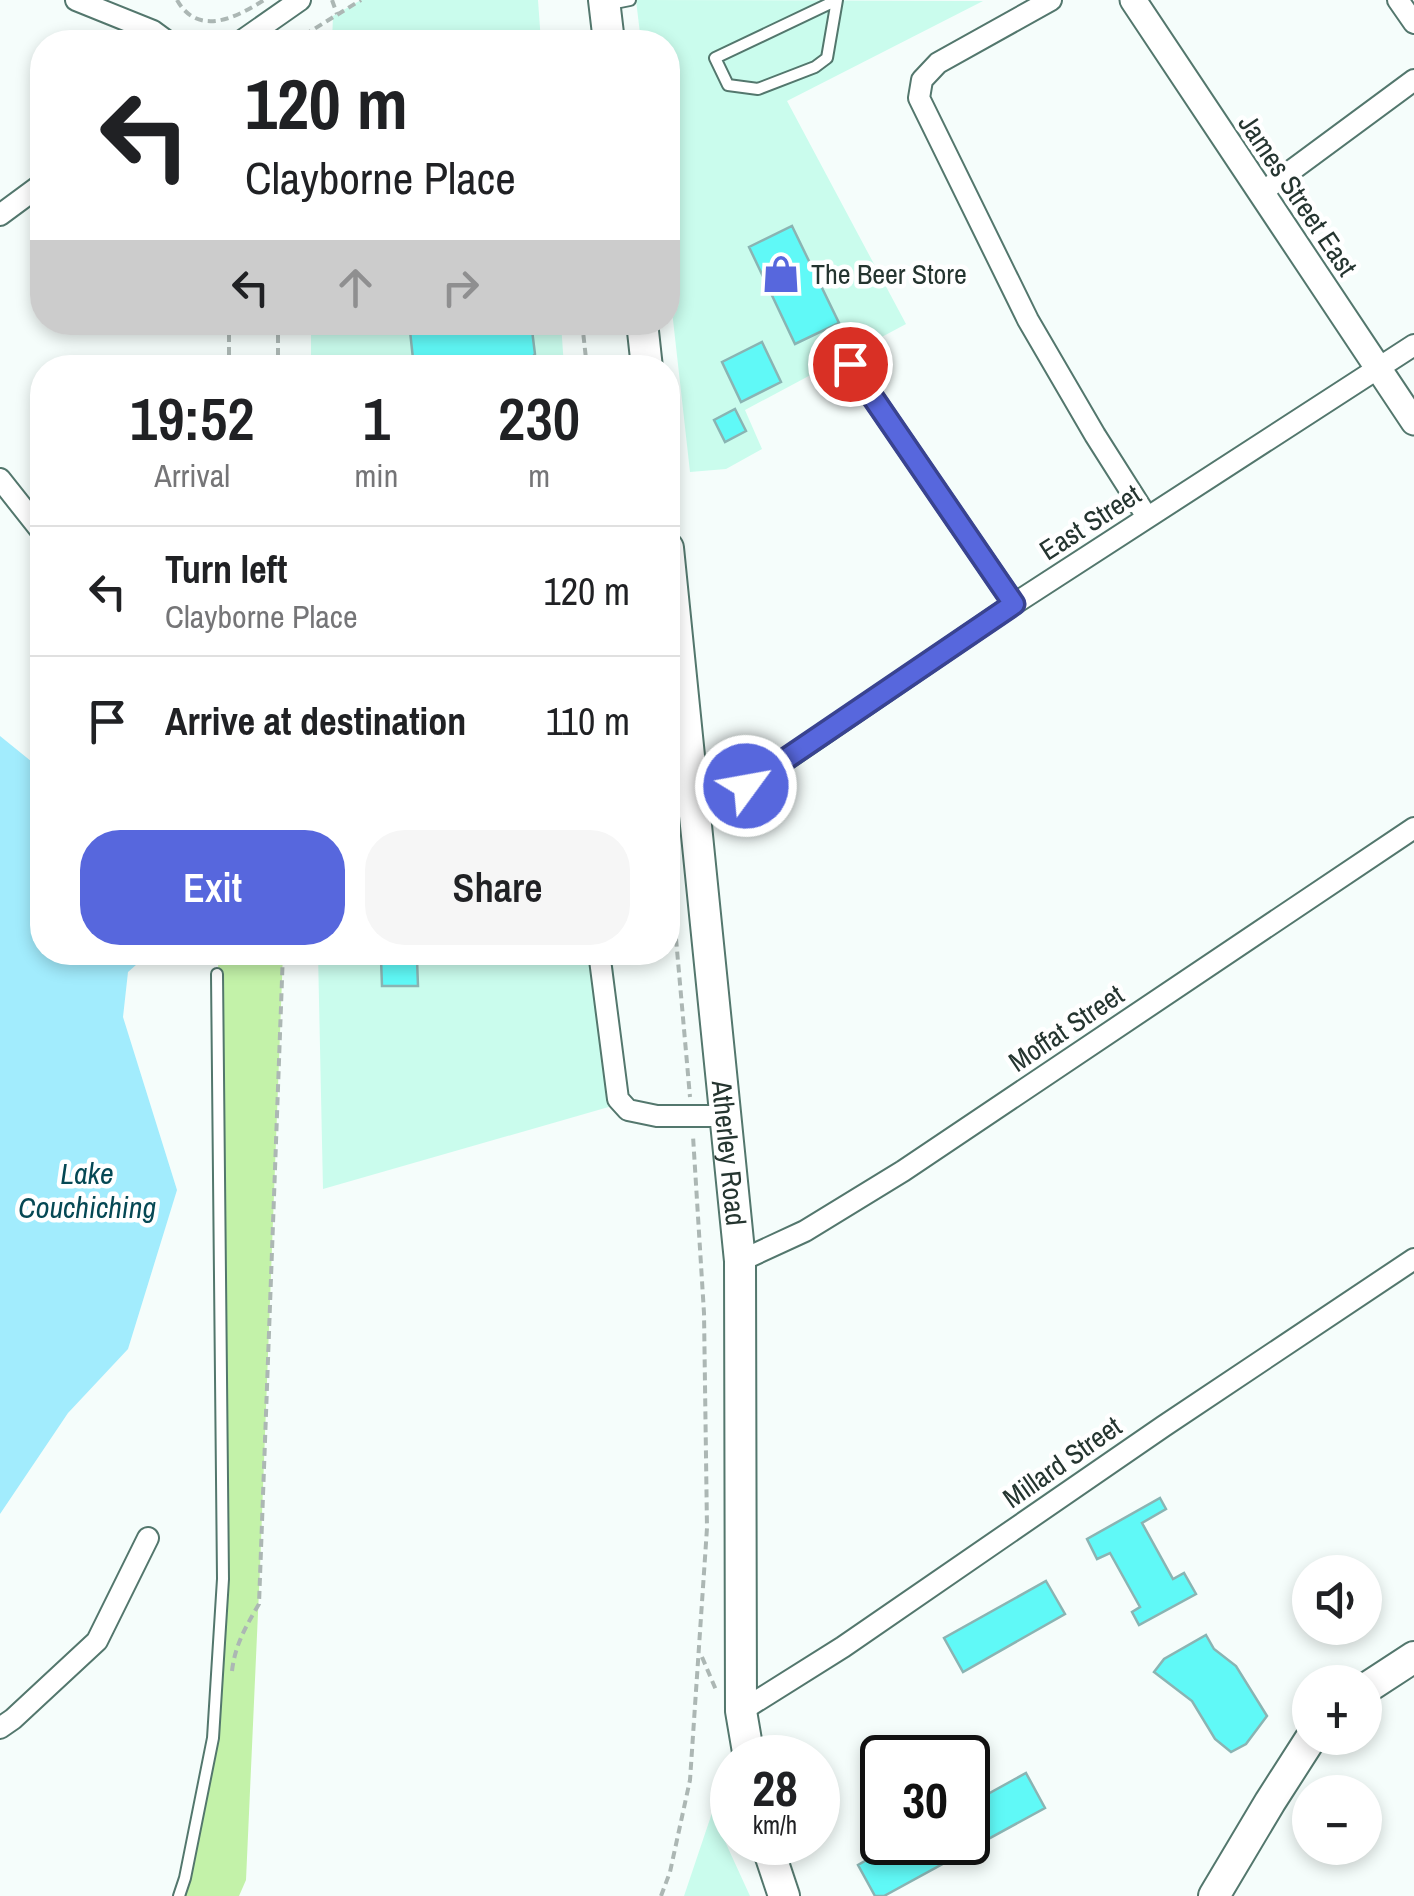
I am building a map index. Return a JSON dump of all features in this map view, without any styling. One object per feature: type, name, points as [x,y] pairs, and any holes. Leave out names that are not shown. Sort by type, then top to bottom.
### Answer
[{"type":"main road","points":[[610,30],[613,2]]},
{"type":"main road","name":"Atherley Road","points":[[680,664],[740,1261],[741,1711],[745,1735]]},
{"type":"main road","points":[[1382,1678],[1414,1656]]},
{"type":"main road","points":[[1214,1896],[1301,1755]]},
{"type":"main road","points":[[774,1865],[784,1896]]},
{"type":"street","points":[[76,0],[148,30]]},
{"type":"street","points":[[257,30],[300,0]]},
{"type":"street","points":[[1051,0],[938,63],[922,80],[919,98],[1028,320],[1147,517]]},
{"type":"street","name":"James Street East","points":[[1133,0],[1414,422]]},
{"type":"street","points":[[1398,0],[1414,23]]},
{"type":"street","points":[[1261,193],[1414,80]]},
{"type":"street","points":[[0,215],[30,193]]},
{"type":"street","name":"East Street","points":[[695,810],[762,776],[1014,604],[1414,345]]},
{"type":"street","points":[[850,364],[1014,604]]},
{"type":"street","points":[[0,479],[30,517]]},
{"type":"street","name":"Moffat Street","points":[[740,1261],[806,1231],[902,1171],[1414,828]]},
{"type":"street","points":[[601,965],[618,1099],[628,1110],[657,1116],[724,1116]]},
{"type":"street","name":"Millard Street","points":[[741,1711],[842,1647],[1414,1259]]},
{"type":"street","points":[[0,1728],[97,1640],[148,1538]]},
{"type":"lane","points":[[836,0],[827,58],[815,67],[758,89],[728,85],[716,58],[836,0]]},
{"type":"lane","points":[[179,1896],[214,1738],[222,1579],[217,974]]},
{"type":"path","points":[[178,0],[185,13],[195,19],[224,21],[240,16],[264,0]]},
{"type":"path","points":[[332,0],[337,14]]},
{"type":"path","points":[[312,30],[361,0]]},
{"type":"path","points":[[258,1604],[282,965]]},
{"type":"path","points":[[661,1896],[690,1780],[707,1528],[704,1313],[678,965]]},
{"type":"shaded area","points":[[361,0],[538,0],[540,30],[332,30],[333,16]]},
{"type":"shaded area","points":[[636,0],[983,1],[787,101],[906,324],[745,410],[762,449],[726,469],[690,472],[680,355],[675,335],[680,335],[680,30],[640,30]]},
{"type":"shaded area","points":[[311,335],[562,335],[563,355],[311,355]]},
{"type":"shaded area","points":[[318,965],[613,965],[626,1102],[323,1189]]},
{"type":"shaded area","points":[[710,1819],[710,1865],[736,1865],[750,1896],[684,1896]]},
{"type":"green space","points":[[218,965],[283,965],[246,1880],[239,1896],[179,1896],[213,1738],[223,1579]]},
{"type":"water","name":"Lake Couchiching","points":[[0,736],[30,760],[30,965],[136,965],[128,972],[123,1017],[177,1190],[128,1349],[68,1413],[0,1514]]},
{"type":"building","points":[[792,226],[839,323],[795,344],[749,247]]},
{"type":"building","points":[[410,335],[533,335],[535,354],[534,355],[413,355]]},
{"type":"building","points":[[762,342],[781,382],[741,402],[722,362]]},
{"type":"building","points":[[735,409],[746,431],[725,442],[714,420]]},
{"type":"building","points":[[381,965],[417,965],[418,986],[382,986]]},
{"type":"building","points":[[1160,1498],[1166,1509],[1142,1523],[1173,1579],[1184,1573],[1196,1594],[1139,1625],[1132,1612],[1140,1607],[1110,1553],[1097,1559],[1087,1539]]},
{"type":"building","points":[[1046,1581],[1065,1614],[963,1672],[944,1638]]},
{"type":"building","points":[[1206,1635],[1214,1649],[1236,1666],[1267,1716],[1246,1744],[1231,1752],[1215,1739],[1192,1701],[1154,1672],[1164,1659]]},
{"type":"building","points":[[1026,1773],[1045,1808],[990,1838],[990,1793]]},
{"type":"building","points":[[858,1865],[941,1865],[884,1896],[875,1896]]},
{"type":"place","name":"The Beer Store","points":[[781,274]]},
{"type":"route","points":[[746,786],[1014,604],[850,364]]}]
